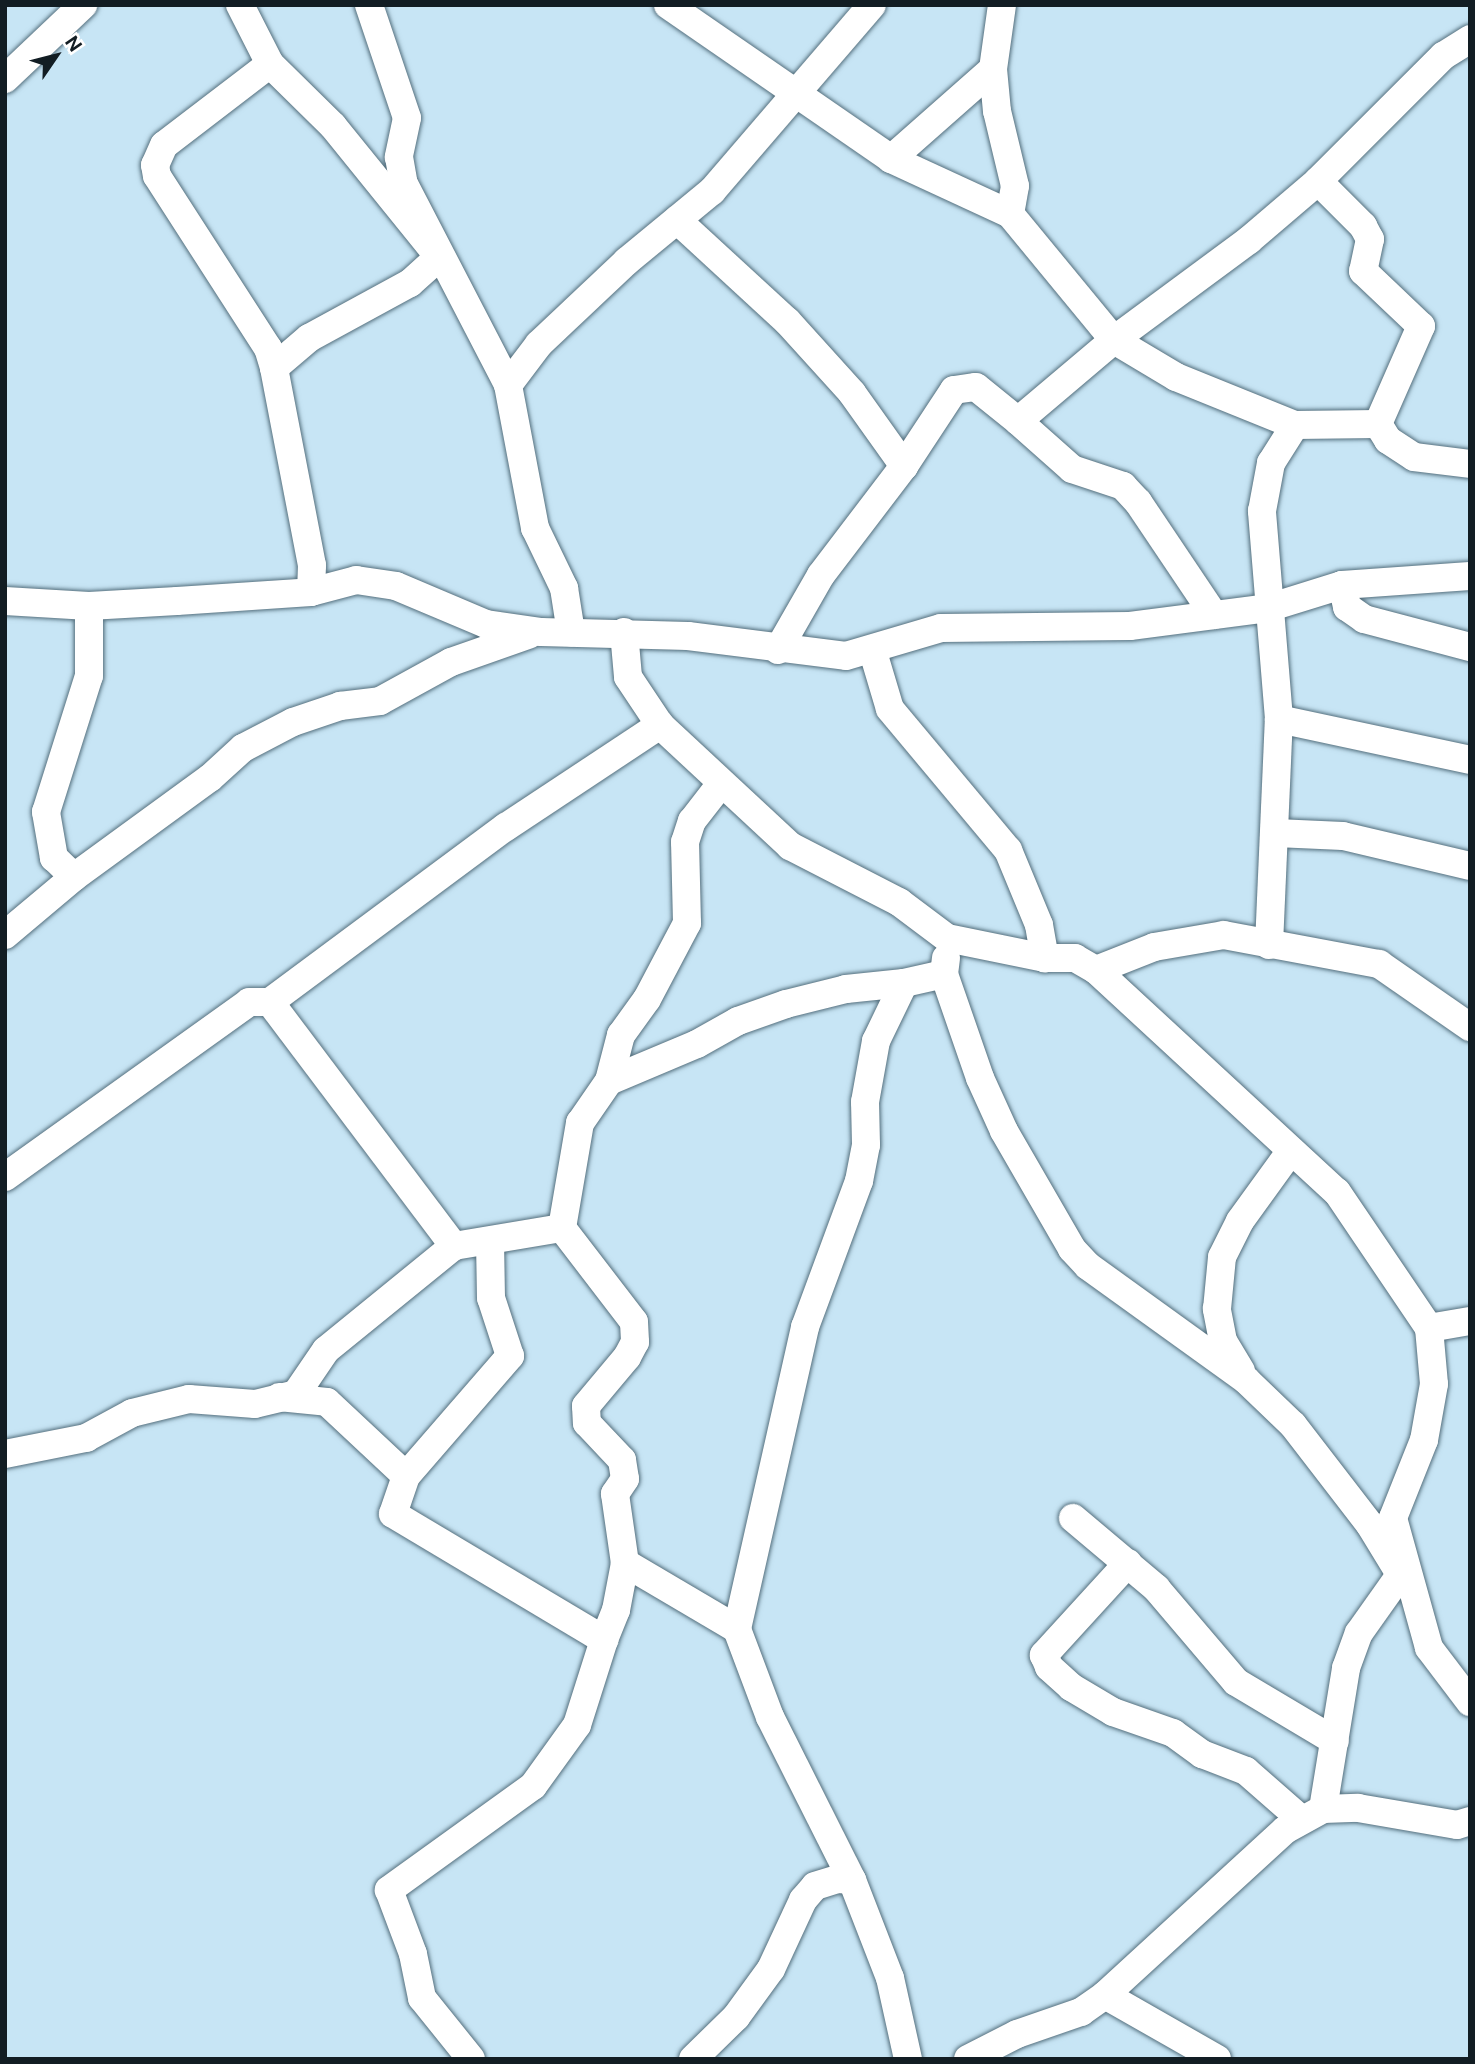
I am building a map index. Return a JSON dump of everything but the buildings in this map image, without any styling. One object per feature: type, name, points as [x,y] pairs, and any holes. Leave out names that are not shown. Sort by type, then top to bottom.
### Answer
[{"type":"street","points":[[5,79],[83,5]]},
{"type":"street","points":[[240,5],[270,64],[333,126],[439,257]]},
{"type":"street","points":[[369,5],[407,118],[399,157],[404,184],[439,257],[508,385],[535,528],[564,588],[571,632]]},
{"type":"street","points":[[668,5],[891,159],[1010,214],[1114,340],[1176,377],[1295,425],[1378,424]]},
{"type":"street","points":[[508,385],[539,344],[712,191],[872,5]]},
{"type":"street","points":[[1002,5],[993,69],[997,111],[1016,186],[1010,214]]},
{"type":"street","points":[[1018,421],[1114,340],[1249,240],[1318,181],[1443,56],[1470,39]]},
{"type":"street","points":[[270,64],[164,145],[155,165],[157,176],[262,337],[274,368],[312,565],[311,592]]},
{"type":"street","points":[[891,159],[993,69]]},
{"type":"street","points":[[1318,181],[1363,226],[1370,239],[1363,271],[1421,326],[1378,424]]},
{"type":"street","points":[[677,220],[787,321],[852,393],[904,467]]},
{"type":"street","points":[[274,368],[309,338],[410,283],[439,257]]},
{"type":"street","points":[[778,650],[821,575],[904,467],[954,390],[976,387],[1072,469],[1123,486],[1214,615]]},
{"type":"street","points":[[1378,424],[1388,440],[1414,457],[1470,464]]},
{"type":"street","points":[[1269,945],[1279,719],[1262,511],[1271,463],[1295,425]]},
{"type":"street","points":[[5,601],[89,607],[311,592],[356,580],[396,586],[486,624],[541,632],[624,632],[688,636],[778,650],[846,656],[873,652],[941,628],[1130,626],[1268,608],[1342,585],[1470,576]]},
{"type":"street","points":[[1342,585],[1347,607],[1364,619],[1470,647]]},
{"type":"street","points":[[74,877],[54,858],[46,812],[89,676],[89,607]]},
{"type":"street","points":[[5,935],[74,877],[253,743],[293,722],[340,706],[380,701],[451,662],[499,642],[541,632]]},
{"type":"street","points":[[624,632],[628,677],[660,725],[720,785],[790,846],[899,902],[947,938],[1045,958],[1074,958],[1096,970],[1290,1152],[1337,1192],[1429,1328],[1434,1384],[1424,1440],[1393,1518],[1404,1581],[1429,1648],[1470,1702]]},
{"type":"street","points":[[873,652],[890,709],[1008,849],[1040,925],[1045,958]]},
{"type":"street","points":[[1279,719],[1470,760]]},
{"type":"street","points":[[5,1177],[249,1002],[270,1002],[540,804],[660,725]]},
{"type":"street","points":[[471,2059],[422,1998],[413,1954],[389,1890],[533,1786],[577,1725],[616,1611],[625,1563],[615,1494],[625,1479],[622,1460],[587,1423],[586,1406],[627,1357],[635,1342],[634,1322],[562,1228],[580,1124],[609,1081],[621,1035],[647,999],[687,923],[685,842],[692,821],[720,785]]},
{"type":"street","points":[[1276,833],[1343,836],[1470,866]]},
{"type":"street","points":[[1096,970],[1154,947],[1224,935],[1379,964],[1470,1027]]},
{"type":"street","points":[[947,938],[944,974],[958,1023],[1004,1131],[1072,1249],[1088,1266],[1246,1380],[1314,1449],[1404,1581]]},
{"type":"street","points":[[609,1081],[697,1044],[738,1021],[786,1004],[846,989],[904,983],[944,974]]},
{"type":"street","points":[[904,983],[876,1041],[865,1102],[866,1145],[859,1181],[805,1327],[737,1629],[770,1717],[852,1880],[890,1978],[908,2059]]},
{"type":"street","points":[[270,1002],[454,1245]]},
{"type":"street","points":[[1246,1380],[1223,1341],[1217,1309],[1222,1257],[1240,1222],[1290,1152]]},
{"type":"street","points":[[5,1454],[86,1438],[132,1413],[189,1399],[255,1404],[296,1394],[326,1349],[454,1245],[490,1242],[562,1228]]},
{"type":"street","points":[[490,1242],[491,1298],[510,1356],[406,1476],[393,1514],[604,1640]]},
{"type":"street","points":[[1429,1328],[1470,1321]]},
{"type":"street","points":[[276,1397],[327,1402],[406,1476]]},
{"type":"street","points":[[1073,1518],[1156,1588],[1236,1682],[1335,1741]]},
{"type":"street","points":[[625,1563],[737,1629]]},
{"type":"street","points":[[1128,1563],[1044,1655],[1049,1667],[1071,1687],[1113,1713],[1173,1733],[1202,1754],[1246,1771],[1312,1814],[1358,1808],[1457,1825],[1470,1821]]},
{"type":"street","points":[[968,2059],[1017,2034],[1081,2012],[1105,1995],[1312,1814],[1335,1741],[1346,1668],[1359,1633],[1404,1581]]},
{"type":"street","points":[[693,2059],[736,2017],[771,1969],[803,1900],[815,1886],[838,1879],[852,1880]]},
{"type":"street","points":[[1105,1995],[1217,2059]]}]
